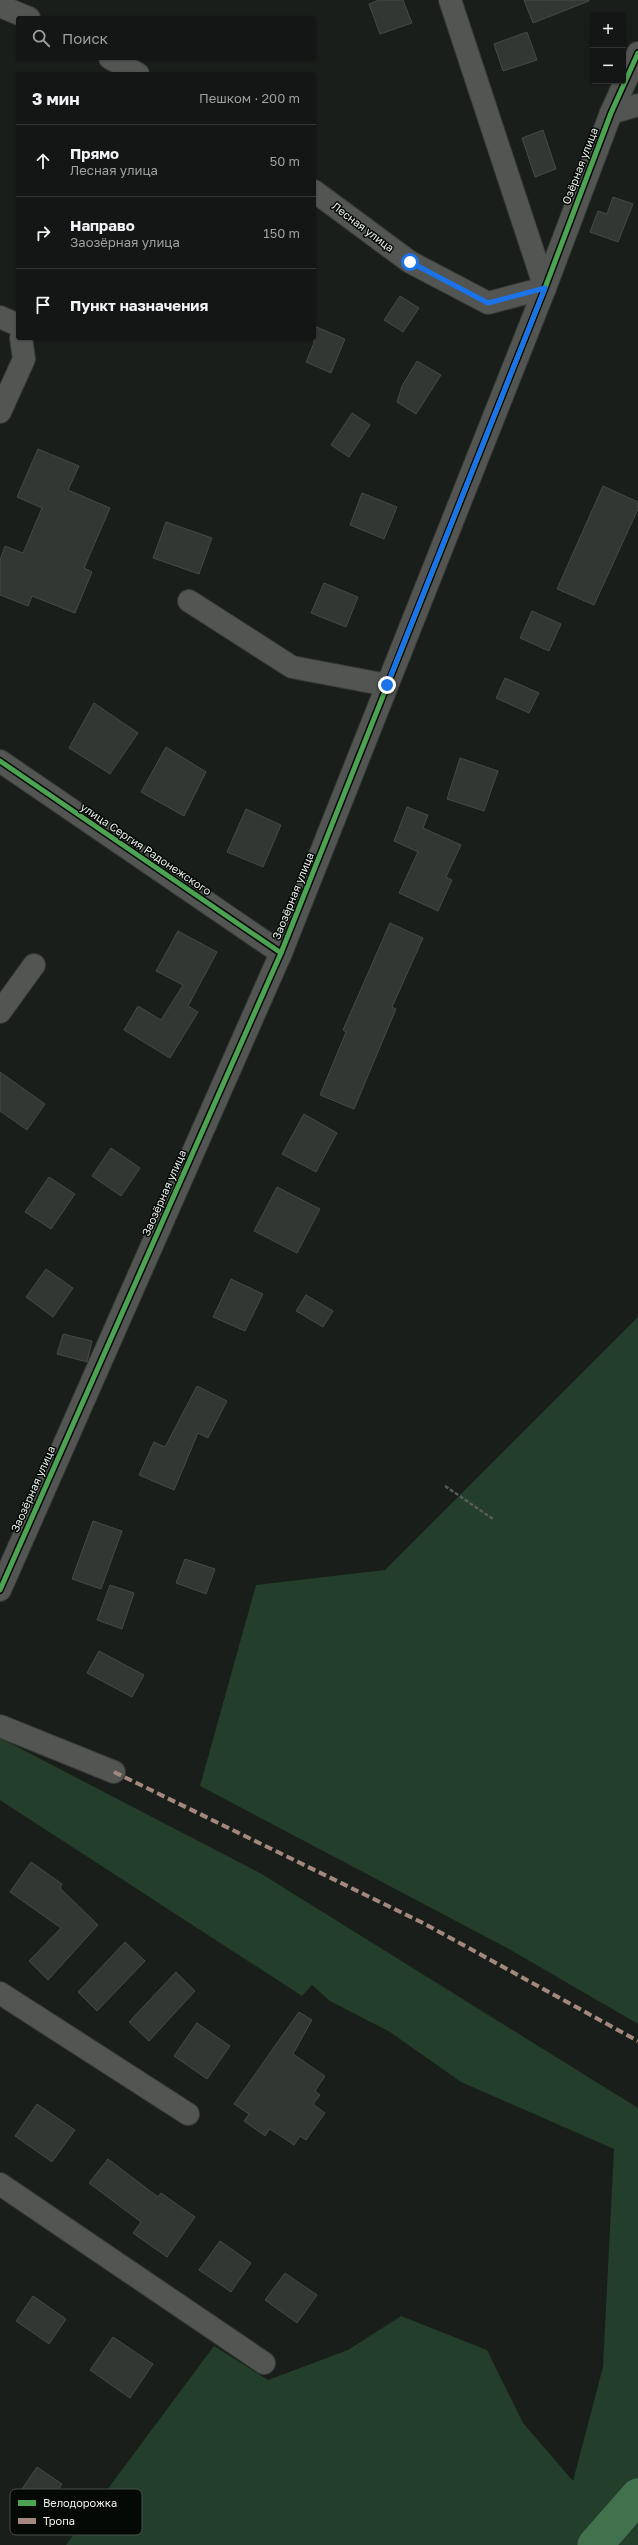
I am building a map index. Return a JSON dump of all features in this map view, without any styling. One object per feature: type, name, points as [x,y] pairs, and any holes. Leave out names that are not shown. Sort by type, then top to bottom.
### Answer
[{"type":"street","points":[[450,0],[545,288]]},
{"type":"street","points":[[0,6],[24,16]]},
{"type":"street","name":"Озёрная улица","points":[[545,288],[611,113],[638,53]]},
{"type":"street","points":[[114,60],[134,72]]},
{"type":"street","points":[[611,113],[638,105]]},
{"type":"street","name":"Лесная улица","points":[[316,192],[410,262],[488,303],[545,288]]},
{"type":"street","name":"Заозёрная улица","points":[[0,1590],[281,952],[545,288]]},
{"type":"street","points":[[0,317],[16,324]]},
{"type":"street","points":[[0,412],[24,359],[21,340]]},
{"type":"street","points":[[189,601],[292,667],[387,685]]},
{"type":"street","name":"улица Сергия Радонежского","points":[[0,761],[281,952]]},
{"type":"street","points":[[0,1012],[34,966]]},
{"type":"street","points":[[0,1726],[114,1772]]},
{"type":"street","points":[[0,1993],[188,2114]]},
{"type":"street","points":[[0,2184],[264,2363]]},
{"type":"path","points":[[445,1486],[493,1518]]},
{"type":"green space","points":[[638,1317],[638,2024],[509,1949],[200,1786],[256,1585],[385,1570]]},
{"type":"green space","points":[[0,1738],[260,1873],[638,2108],[638,2545],[66,2545],[73,2535],[142,2535],[142,2489],[108,2489],[214,2346],[268,2380],[348,2350],[401,2316],[487,2350],[523,2423],[573,2481],[603,2367],[614,2149],[461,2082],[390,2032],[330,2001],[312,1985],[302,1996],[0,1800]]},
{"type":"building","points":[[379,0],[403,0],[412,23],[380,34],[369,4]]},
{"type":"building","points":[[524,0],[589,0],[589,1],[533,23]]},
{"type":"building","points":[[527,32],[537,60],[503,71],[494,44]]},
{"type":"building","points":[[543,130],[556,169],[535,177],[522,138]]},
{"type":"building","points":[[613,197],[633,204],[618,242],[590,232],[598,211],[607,214]]},
{"type":"building","points":[[400,296],[419,308],[403,332],[384,320]]},
{"type":"building","points":[[316,327],[345,339],[331,373],[306,362],[314,340],[316,340]]},
{"type":"building","points":[[417,361],[441,375],[416,414],[397,402],[402,386]]},
{"type":"building","points":[[352,413],[370,425],[349,457],[331,445]]},
{"type":"building","points":[[38,449],[79,466],[68,490],[110,508],[84,568],[92,572],[75,613],[32,596],[28,606],[0,595],[0,560],[5,546],[23,553],[42,508],[17,497]]},
{"type":"building","points":[[603,486],[638,502],[638,509],[594,605],[557,589]]},
{"type":"building","points":[[362,493],[397,507],[384,539],[350,525]]},
{"type":"building","points":[[166,522],[212,538],[199,574],[153,558]]},
{"type":"building","points":[[324,583],[358,597],[346,627],[311,613]]},
{"type":"building","points":[[532,611],[561,624],[549,651],[520,638]]},
{"type":"building","points":[[505,678],[539,693],[529,713],[496,698]]},
{"type":"building","points":[[94,703],[138,733],[110,774],[69,748]]},
{"type":"building","points":[[166,747],[206,772],[184,816],[141,792]]},
{"type":"building","points":[[460,758],[498,771],[484,811],[447,799]]},
{"type":"building","points":[[407,807],[428,815],[423,828],[461,845],[446,877],[452,880],[438,911],[399,893],[418,852],[394,841]]},
{"type":"building","points":[[246,809],[281,825],[263,867],[227,852]]},
{"type":"building","points":[[390,923],[423,938],[392,1007],[396,1009],[354,1109],[320,1095],[346,1032],[343,1030]]},
{"type":"building","points":[[178,931],[217,952],[188,1006],[198,1012],[170,1058],[124,1030],[138,1006],[161,1020],[183,985],[156,971]]},
{"type":"building","points":[[0,1072],[45,1104],[27,1130],[0,1111]]},
{"type":"building","points":[[304,1114],[337,1133],[316,1172],[282,1154]]},
{"type":"building","points":[[111,1148],[140,1168],[121,1196],[92,1176]]},
{"type":"building","points":[[49,1177],[75,1194],[51,1229],[25,1212]]},
{"type":"building","points":[[277,1187],[320,1209],[297,1253],[254,1231]]},
{"type":"building","points":[[46,1269],[73,1288],[53,1317],[26,1297]]},
{"type":"building","points":[[231,1279],[263,1294],[245,1331],[213,1317]]},
{"type":"building","points":[[306,1295],[333,1311],[323,1327],[296,1311]]},
{"type":"building","points":[[63,1334],[92,1341],[87,1362],[57,1354]]},
{"type":"building","points":[[197,1386],[227,1401],[208,1438],[198,1433],[174,1490],[139,1475],[154,1442],[165,1447]]},
{"type":"building","points":[[93,1521],[122,1531],[101,1589],[72,1579]]},
{"type":"building","points":[[185,1559],[215,1569],[206,1594],[176,1583]]},
{"type":"building","points":[[110,1585],[134,1593],[122,1629],[97,1620]]},
{"type":"building","points":[[99,1651],[144,1675],[132,1697],[87,1673]]},
{"type":"building","points":[[31,1862],[62,1884],[60,1888],[98,1925],[48,1980],[29,1961],[61,1928],[10,1892]]},
{"type":"building","points":[[125,1942],[145,1961],[97,2011],[78,1992]]},
{"type":"building","points":[[176,1972],[195,1991],[149,2041],[129,2022]]},
{"type":"building","points":[[299,2012],[312,2020],[293,2054],[325,2076],[315,2091],[320,2095],[313,2104],[325,2113],[306,2140],[300,2136],[294,2145],[270,2129],[265,2136],[244,2121],[249,2114],[234,2104]]},
{"type":"building","points":[[197,2023],[230,2046],[207,2079],[174,2056]]},
{"type":"building","points":[[37,2104],[75,2130],[52,2162],[15,2136]]},
{"type":"building","points":[[108,2159],[158,2197],[161,2193],[195,2217],[167,2257],[133,2233],[141,2222],[89,2183]]},
{"type":"building","points":[[220,2241],[251,2263],[231,2292],[199,2270]]},
{"type":"building","points":[[285,2273],[317,2295],[297,2323],[265,2300]]},
{"type":"building","points":[[33,2296],[66,2319],[49,2344],[16,2321]]},
{"type":"building","points":[[113,2337],[153,2364],[130,2398],[90,2370]]},
{"type":"building","points":[[37,2467],[62,2484],[59,2489],[22,2489]]},
{"type":"waterway","points":[[595,2545],[638,2496]]},
{"type":"marked path","points":[[114,1772],[425,1924],[638,2041]]},
{"type":"cycle path","points":[[0,1590],[281,953],[545,288],[611,113],[638,53]]},
{"type":"cycle path","points":[[0,761],[281,953]]},
{"type":"route","points":[[387,685],[545,288],[488,303],[410,262]]}]
